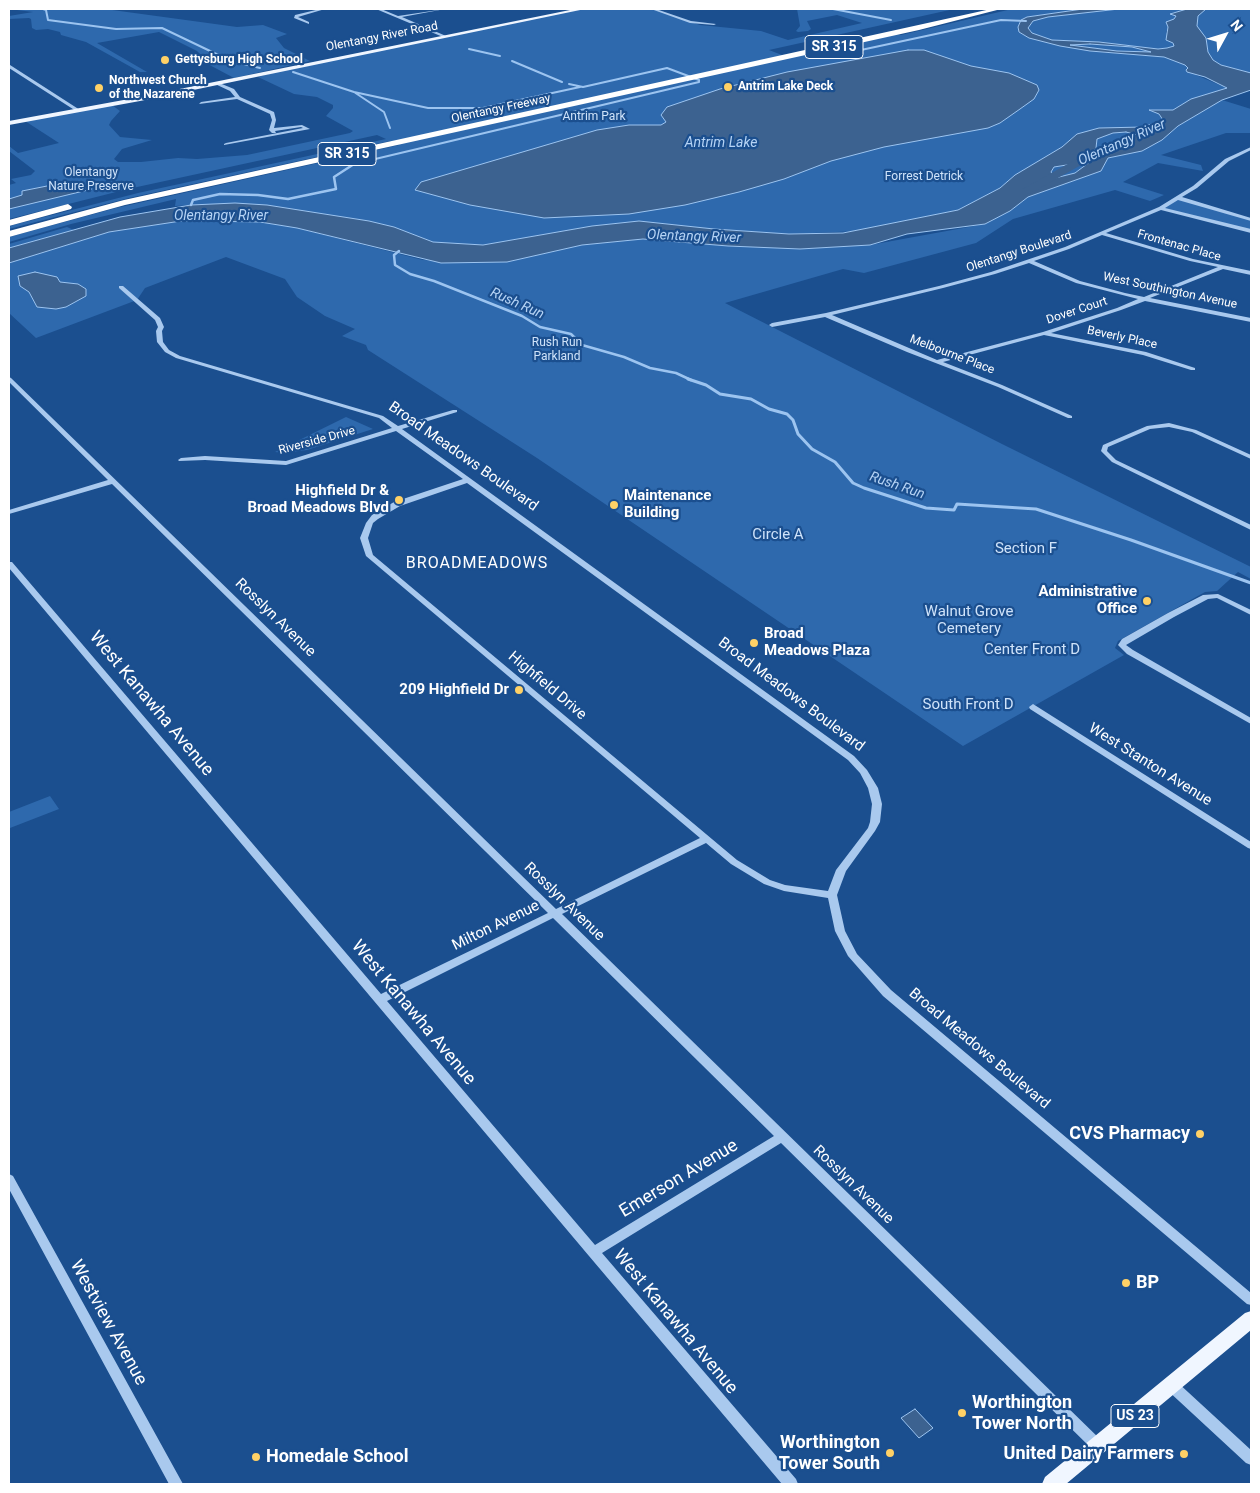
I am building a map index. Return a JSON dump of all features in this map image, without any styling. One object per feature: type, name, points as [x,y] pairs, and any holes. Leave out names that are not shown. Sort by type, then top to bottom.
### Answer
[{"type":"highway","name":"Olentangy Freeway","points":[[383,136],[967,9]]},
{"type":"highway","name":"Olentangy Freeway","points":[[9,234],[124,203],[997,9]]},
{"type":"highway","points":[[9,223],[78,204]]},
{"type":"main road","name":"Olentangy River Road","points":[[9,123],[582,9]]},
{"type":"main road","name":"US 23","points":[[1052,1484],[1251,1319]]},
{"type":"street","points":[[308,23],[296,18],[296,16],[323,9]]},
{"type":"street","points":[[378,9],[444,36]]},
{"type":"street","points":[[398,17],[443,9]]},
{"type":"street","points":[[653,9],[690,22],[714,24]]},
{"type":"street","points":[[9,66],[78,110]]},
{"type":"street","points":[[217,83],[232,90],[238,98],[272,114],[274,120],[271,130]]},
{"type":"street","points":[[201,103],[238,98]]},
{"type":"street","points":[[226,144],[308,129],[302,126],[271,130]]},
{"type":"street","points":[[271,130],[276,134]]},
{"type":"street","name":"Olentangy Boulevard","points":[[772,325],[826,315],[941,287],[1029,262],[1103,234],[1161,208],[1195,187],[1222,164],[1251,148]]},
{"type":"street","points":[[1178,198],[1251,220]]},
{"type":"street","points":[[1161,208],[1251,232]]},
{"type":"street","name":"Frontenac Place","points":[[1103,234],[1221,268],[1251,273]]},
{"type":"street","name":"West Southington Avenue","points":[[1029,262],[1085,284],[1144,300],[1251,320]]},
{"type":"street","name":"Dover Court","points":[[936,362],[1045,333],[1144,300],[1221,268]]},
{"type":"street","name":"Broad Meadows Boulevard","points":[[121,287],[158,319],[161,324],[159,331],[160,342],[167,351],[191,361],[376,415],[851,758],[873,788],[877,804],[875,822],[841,870],[832,895],[835,914],[846,944],[853,956],[875,983],[1251,1300]]},
{"type":"street","name":"Melbourne Place","points":[[826,315],[936,362],[1024,396],[1070,417]]},
{"type":"street","name":"Beverly Place","points":[[1045,333],[1144,353],[1193,369]]},
{"type":"street","name":"Rosslyn Avenue","points":[[9,379],[1098,1446]]},
{"type":"street","name":"Riverside Drive","points":[[181,460],[205,458],[286,463],[455,411]]},
{"type":"street","points":[[1251,457],[1188,429],[1169,425],[1149,427],[1105,446],[1104,451],[1114,461],[1251,528]]},
{"type":"street","points":[[9,512],[113,480]]},
{"type":"street","name":"Highfield Drive","points":[[468,480],[397,504],[375,517],[370,522],[364,538],[364,545],[370,556],[706,839],[749,873],[784,888],[832,895]]},
{"type":"street","name":"West Kanawha Avenue","points":[[9,564],[791,1484]]},
{"type":"street","points":[[1251,613],[1218,596],[1212,596],[1196,600],[1123,643],[1125,648],[1251,721]]},
{"type":"street","name":"West Stanton Avenue","points":[[1033,707],[1251,846]]},
{"type":"street","name":"Milton Avenue","points":[[379,1000],[706,839]]},
{"type":"street","name":"Emerson Avenue","points":[[593,1252],[782,1136]]},
{"type":"street","name":"Westview Avenue","points":[[9,1180],[176,1484]]},
{"type":"street","points":[[1171,1385],[1251,1458]]},
{"type":"green space","points":[[9,9],[105,9],[237,27],[263,25],[287,34],[276,38],[284,48],[310,61],[234,78],[204,62],[204,58],[197,51],[159,32],[97,43],[147,72],[140,72],[86,42],[48,29],[36,30],[32,28],[31,19],[29,18],[9,19],[9,16],[33,12]]},
{"type":"green space","name":"Antrim Park","points":[[582,9],[653,9],[700,25],[761,31],[788,40],[862,23],[837,15],[807,21],[811,29],[798,32],[796,31],[800,26],[797,9],[954,9],[769,50],[787,57],[896,34],[901,35],[1012,9],[1083,9],[1027,17],[1019,32],[1090,51],[1164,57],[1185,65],[1196,75],[1227,88],[1191,99],[1173,110],[1151,110],[1159,114],[1163,120],[1143,127],[1077,134],[1062,147],[1015,175],[1000,188],[958,210],[860,231],[789,234],[639,221],[592,226],[483,245],[448,244],[433,242],[394,227],[369,221],[267,205],[235,203],[175,206],[176,199],[71,224],[9,242],[9,237],[116,208],[399,145],[390,141],[129,198],[9,229],[13,225],[138,193],[386,139],[377,135],[128,189],[9,219],[9,185],[16,183],[11,179],[31,175],[35,171],[9,151],[9,146],[18,153],[59,143],[25,121],[112,105],[120,111],[109,125],[120,137],[152,140],[122,149],[114,159],[118,162],[247,155],[353,131],[326,116],[333,108],[333,105],[317,97],[294,94],[258,77],[304,64]]},
{"type":"green space","points":[[1119,9],[1187,9],[1170,13],[1176,16],[1166,32],[1174,46],[1167,48],[1158,49],[1099,42],[1052,40],[1032,33],[1028,28],[1033,21],[1048,17]]},
{"type":"green space","points":[[1206,9],[1251,9],[1251,73],[1221,65],[1213,60],[1208,52],[1206,42],[1197,27],[1198,16]]},
{"type":"green space","points":[[1090,44],[1132,47],[1153,52],[1117,51],[1069,45]]},
{"type":"green space","points":[[1222,100],[1251,109],[1251,133],[1226,133],[1161,155],[1201,165],[1203,171],[1158,163],[1123,182],[1164,195],[1150,201],[1115,190],[1013,219],[976,243],[864,273],[843,269],[725,303],[1002,444],[1251,567],[1251,579],[1238,572],[1217,591],[1205,592],[1118,641],[1115,648],[1124,655],[963,746],[537,458],[368,350],[366,345],[342,336],[355,329],[325,316],[297,297],[285,279],[226,257],[145,288],[137,300],[36,338],[9,313],[9,263],[109,232],[181,221],[260,222],[297,228],[423,260],[507,262],[582,245],[643,239],[728,246],[800,249],[870,245],[985,224],[1010,211],[1028,197],[1101,171],[1108,158],[1142,151],[1162,140],[1178,126]]},
{"type":"green space","points":[[1126,132],[1137,135],[1141,139],[1099,155],[1075,173],[1055,178],[1051,172],[1054,167],[1073,164],[1097,139],[1113,133]]},
{"type":"green space","points":[[1178,198],[1251,220],[1251,231],[1161,208]]},
{"type":"green space","points":[[67,227],[74,230],[9,248],[9,244]]},
{"type":"green space","points":[[346,417],[373,429],[307,450],[284,453],[275,452]]},
{"type":"green space","points":[[50,796],[59,809],[10,828],[9,812]]},
{"type":"water","points":[[1083,9],[1119,9],[1048,17],[1033,21],[1028,28],[1032,33],[1052,40],[1099,42],[1158,49],[1174,46],[1173,43],[1166,40],[1168,27],[1166,22],[1174,19],[1176,16],[1170,14],[1187,9],[1206,9],[1198,16],[1197,26],[1206,38],[1208,52],[1213,60],[1221,65],[1251,73],[1251,90],[1222,100],[1178,126],[1162,140],[1142,151],[1108,158],[1101,171],[1028,197],[1010,211],[985,224],[907,234],[870,245],[800,249],[728,246],[643,239],[582,245],[507,262],[441,263],[297,228],[260,222],[181,221],[109,232],[9,263],[9,248],[120,217],[191,205],[235,203],[267,205],[369,221],[394,227],[433,242],[483,245],[592,226],[639,221],[789,234],[843,233],[958,210],[1000,188],[1015,175],[1062,147],[1077,134],[1099,128],[1143,127],[1163,120],[1159,114],[1149,110],[1173,110],[1191,99],[1227,88],[1205,77],[1187,72],[1188,68],[1185,65],[1164,57],[1090,51],[1029,38],[1019,32],[1018,27],[1021,20],[1027,17]],"holes":[[[1090,44],[1132,47],[1151,52],[1117,51],[1070,45]],[[1126,132],[1137,135],[1141,139],[1099,155],[1075,173],[1055,178],[1051,172],[1054,167],[1073,164],[1089,155],[1096,148],[1097,139],[1113,133]]]},
{"type":"water","name":"Antrim Lake","points":[[908,50],[924,50],[971,66],[1009,73],[1037,85],[1039,90],[1034,99],[1000,123],[988,128],[884,147],[831,161],[784,179],[739,192],[685,205],[629,214],[544,218],[470,205],[415,190],[421,182],[597,130],[629,125],[661,125],[666,122],[661,115],[667,107],[720,89],[787,72]]},
{"type":"water","points":[[57,184],[92,189],[9,209],[9,199],[22,195],[22,191]]},
{"type":"water","points":[[35,272],[57,277],[60,282],[78,284],[86,289],[86,296],[66,307],[56,309],[37,307],[29,292],[20,286],[18,276]]},
{"type":"water","points":[[915,1409],[933,1428],[919,1438],[901,1418]]},
{"type":"waterway","points":[[43,9],[46,10],[48,20],[116,29],[162,28],[231,61],[260,68]]},
{"type":"waterway","points":[[833,9],[891,20]]},
{"type":"waterway","points":[[847,53],[1001,20],[1026,21]]},
{"type":"waterway","points":[[469,49],[500,56]]},
{"type":"waterway","points":[[512,61],[562,82]]},
{"type":"waterway","points":[[354,164],[699,82],[699,80],[667,68],[583,87],[569,84]]},
{"type":"waterway","points":[[293,72],[354,92]]},
{"type":"waterway","points":[[354,92],[428,108],[483,108],[580,87]]},
{"type":"waterway","points":[[354,92],[384,112],[390,128]]},
{"type":"waterway","name":"Olentangy River","points":[[1027,190],[1095,153],[1129,142],[1163,124]]},
{"type":"waterway","points":[[191,205],[193,200],[220,194],[258,195],[288,199],[336,189],[334,177],[354,164]]},
{"type":"waterway","name":"Rush Run","points":[[399,251],[394,255],[395,265],[410,274],[434,281],[522,316],[540,327],[571,334],[582,345],[624,357],[650,368],[676,373],[691,380]]},
{"type":"waterway","name":"Rush Run","points":[[691,380],[706,385],[720,394],[751,399],[769,409],[787,414],[793,420],[798,434],[812,449],[835,462],[853,483],[864,488],[926,508],[954,510],[957,504],[1036,509],[1131,540],[1251,583]]},
{"type":"place","name":"Gettysburg High School","points":[[165,60]]},
{"type":"place","name":"Antrim Lake Deck","points":[[728,87]]},
{"type":"place","name":"Northwest Church of the Nazarene","points":[[99,88]]},
{"type":"place","name":"Highfield Dr & Broad Meadows Blvd","points":[[399,500]]},
{"type":"place","name":"Maintenance Building","points":[[614,505]]},
{"type":"place","name":"Administrative Office","points":[[1147,601]]},
{"type":"place","name":"Broad Meadows Plaza","points":[[754,643]]},
{"type":"place","name":"209 Highfield Dr","points":[[519,690]]},
{"type":"place","name":"CVS Pharmacy","points":[[1200,1134]]},
{"type":"place","name":"BP","points":[[1126,1283]]},
{"type":"place","name":"Worthington Tower North","points":[[962,1413]]},
{"type":"place","name":"Worthington Tower South","points":[[890,1453]]},
{"type":"place","name":"United Dairy Farmers","points":[[1184,1454]]},
{"type":"place","name":"Homedale School","points":[[256,1457]]},
{"type":"district","name":"BROADMEADOWS","points":[[477,564]]},
{"type":"park label","name":"Forrest Detrick","points":[[924,177]]},
{"type":"park label","name":"Olentangy Nature Preserve","points":[[91,180]]},
{"type":"park label","name":"Rush Run Parkland","points":[[557,350]]},
{"type":"park label","name":"Circle A","points":[[778,535]]},
{"type":"park label","name":"Section F","points":[[1026,549]]},
{"type":"park label","name":"Walnut Grove Cemetery","points":[[969,620]]},
{"type":"park label","name":"Center Front D","points":[[1032,650]]},
{"type":"park label","name":"South Front D","points":[[968,705]]}]
